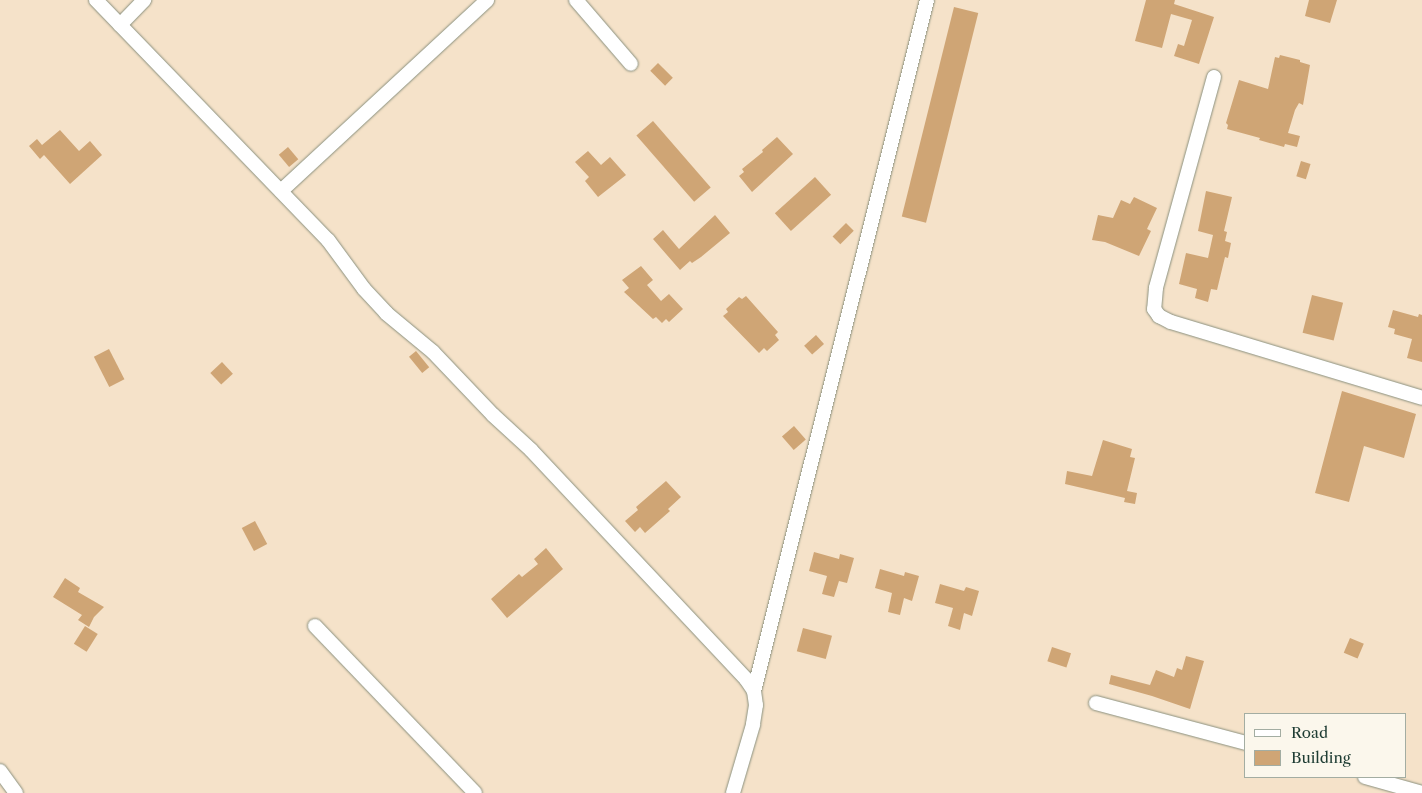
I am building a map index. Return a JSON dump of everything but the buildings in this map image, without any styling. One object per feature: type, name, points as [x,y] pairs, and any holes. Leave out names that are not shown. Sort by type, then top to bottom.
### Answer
[{"type":"street","points":[[96,0],[328,240],[364,289],[386,313],[433,352],[486,409],[532,450],[746,679],[754,691]]},
{"type":"street","points":[[120,25],[144,0]]},
{"type":"street","points":[[281,191],[487,0]]},
{"type":"street","points":[[576,0],[631,64]]},
{"type":"street","points":[[733,793],[753,725],[756,704],[754,691],[927,0]]},
{"type":"street","points":[[1214,77],[1156,288],[1154,309],[1159,316],[1171,322],[1422,398]]},
{"type":"street","points":[[315,626],[475,793]]},
{"type":"street","points":[[1096,703],[1244,742]]},
{"type":"street","points":[[0,773],[16,793]]},
{"type":"street","points":[[1369,778],[1422,793]]}]
